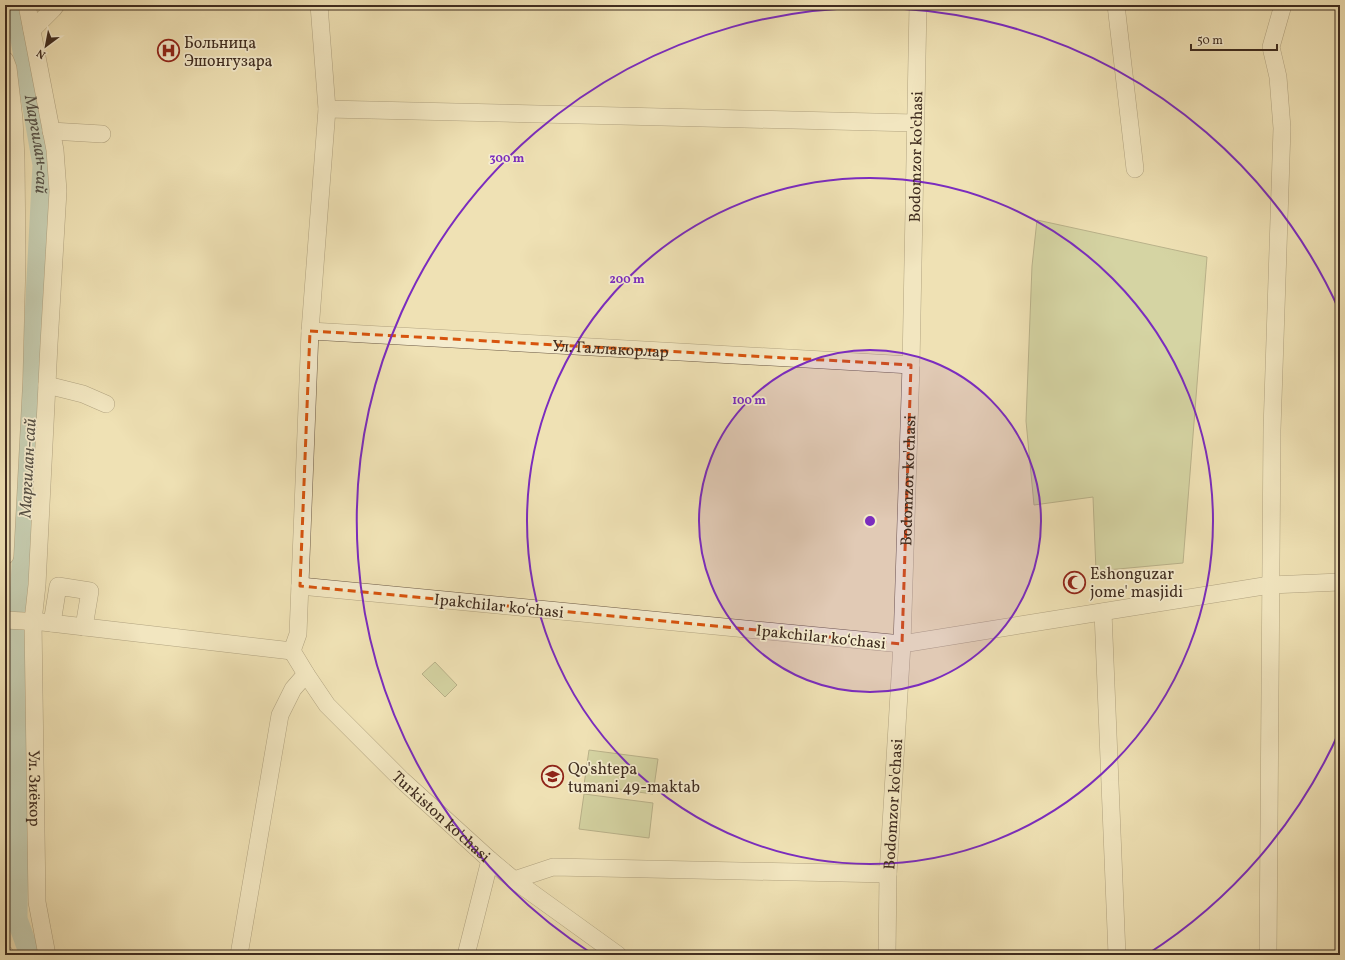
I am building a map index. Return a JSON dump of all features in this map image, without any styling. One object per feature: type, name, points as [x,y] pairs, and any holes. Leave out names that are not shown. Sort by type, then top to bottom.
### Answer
[{"type":"street","points":[[27,5],[55,150],[58,191],[46,385],[37,585],[42,622]]},
{"type":"street","points":[[32,30],[53,10],[56,5]]},
{"type":"street","points":[[5,620],[42,622],[292,651],[298,634],[310,331],[326,109],[319,5]]},
{"type":"street","name":"Bodomzor ko'chasi","points":[[887,955],[888,874],[902,644],[911,365],[918,5]]},
{"type":"street","points":[[1116,5],[1136,169]]},
{"type":"street","points":[[1268,955],[1272,430],[1282,128],[1278,77],[1271,47],[1283,5]]},
{"type":"street","points":[[5,60],[8,68],[14,119],[17,261],[14,381],[5,556]]},
{"type":"street","points":[[326,109],[915,123]]},
{"type":"street","points":[[51,131],[102,134]]},
{"type":"street","name":"Ул. Галлакорлар","points":[[310,331],[911,365]]},
{"type":"street","points":[[46,385],[83,394],[106,404]]},
{"type":"street","name":"Ipakchilar koʻchasi","points":[[300,586],[902,644],[1270,585],[1340,582]]},
{"type":"street","points":[[37,585],[58,586],[90,591],[84,627]]},
{"type":"street","points":[[42,622],[58,586]]},
{"type":"street","points":[[1103,612],[1117,955]]},
{"type":"street","name":"Ул. Зиёкор","points":[[42,622],[37,902],[47,955]]},
{"type":"street","name":"Turkiston ko'chasi","points":[[292,651],[327,705],[402,780],[514,880],[610,952]]},
{"type":"street","points":[[239,955],[280,715],[293,689],[306,674]]},
{"type":"street","points":[[466,955],[490,860]]},
{"type":"street","points":[[514,880],[553,868],[888,874]]},
{"type":"highlighted area","points":[[310,331],[911,365],[902,644],[300,586]]},
{"type":"green space","points":[[1037,220],[1207,257],[1183,563],[1096,571],[1093,497],[1034,505],[1026,421],[1032,266]]},
{"type":"green space","points":[[435,662],[457,685],[445,697],[422,674]]},
{"type":"green space","points":[[589,750],[658,759],[653,794],[584,785]]},
{"type":"green space","points":[[584,794],[653,803],[649,838],[579,829]]},
{"type":"waterway","name":"Маргилан-сай","points":[[13,5],[16,11],[43,165],[20,604],[17,919],[30,955]]},
{"type":"place","name":"Больница Эшонгузара","points":[[168,51]]},
{"type":"place","name":"Eshonguzar jome' masjidi","points":[[1074,582]]},
{"type":"place","name":"Qo'shtepa tumani 49-maktab","points":[[552,777]]}]
